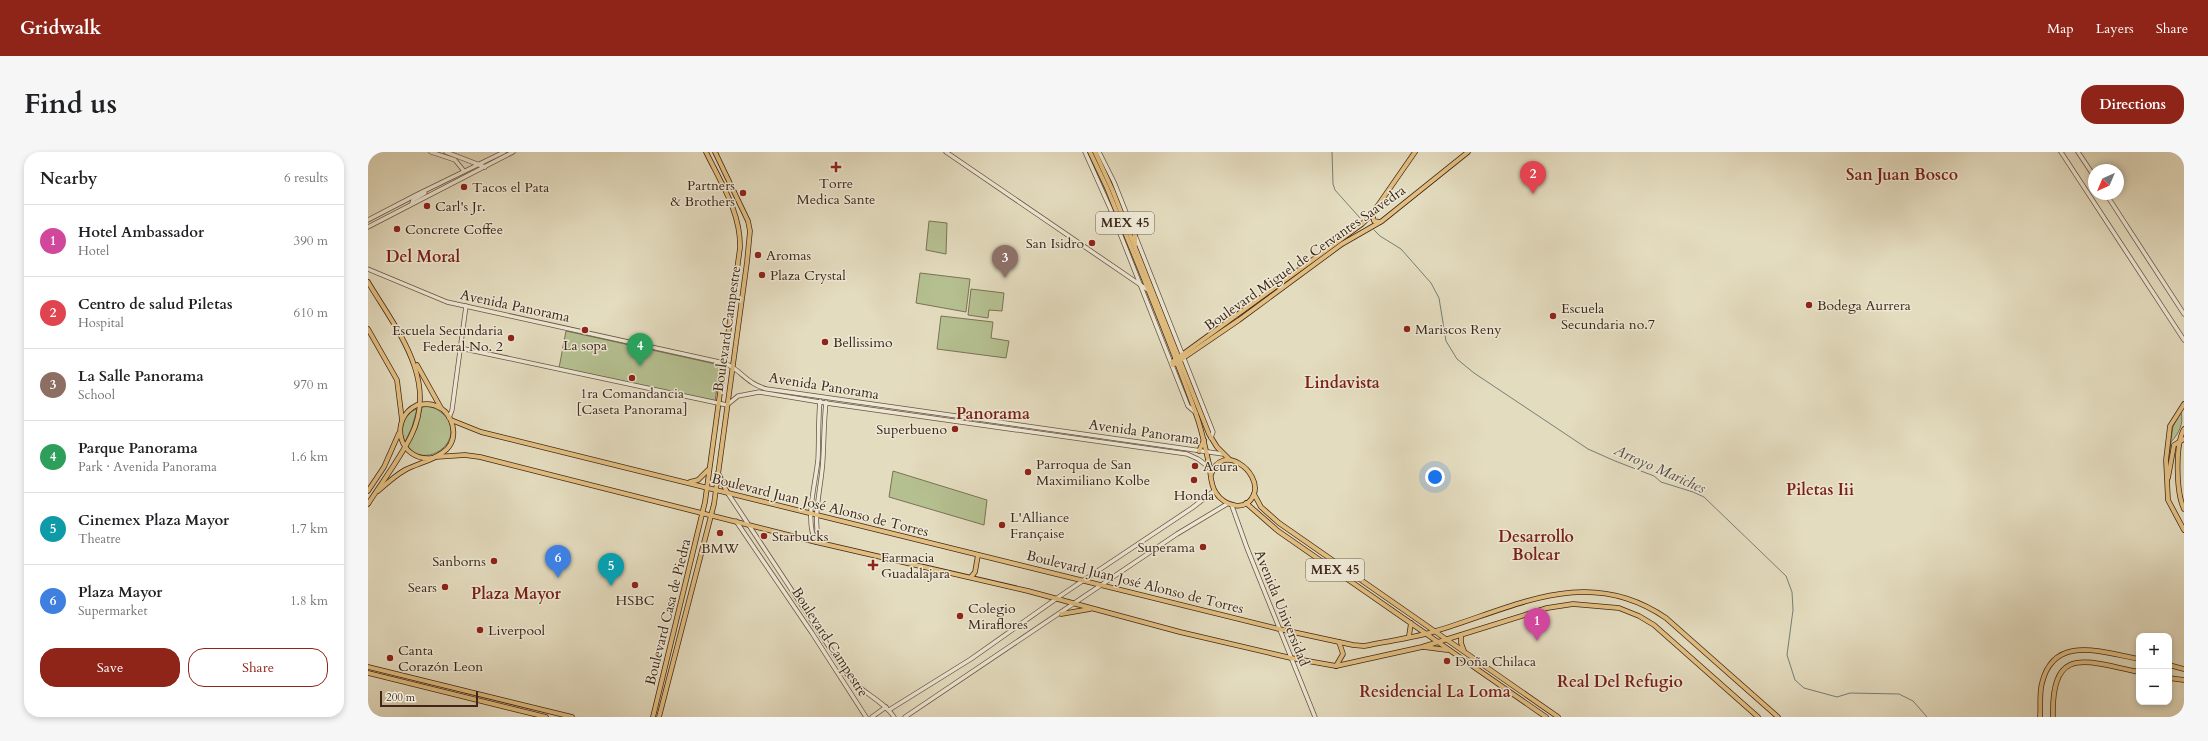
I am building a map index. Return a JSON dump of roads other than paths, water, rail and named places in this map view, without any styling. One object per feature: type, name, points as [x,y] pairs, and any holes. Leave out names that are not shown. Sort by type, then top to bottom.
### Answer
[{"type":"main road","name":"Boulevard Campestre","points":[[703,513],[738,263],[740,231],[732,204],[706,152]]},
{"type":"main road","name":"Boulevard Campestre","points":[[711,515],[733,366],[750,231],[746,216],[715,152]]},
{"type":"main road","name":"MEX 45","points":[[1090,152],[1099,169],[1147,289],[1211,438],[1223,454],[1229,459]]},
{"type":"main road","name":"MEX 45","points":[[1095,152],[1112,189],[1177,360],[1204,440],[1211,475]]},
{"type":"main road","name":"Boulevard Miguel de Cervantes Saavedra","points":[[1177,360],[1364,222],[1372,214],[1415,152]]},
{"type":"main road","name":"Boulevard Miguel de Cervantes Saavedra","points":[[1177,360],[1364,230],[1380,222],[1468,152]]},
{"type":"main road","points":[[1098,159],[1106,165]]},
{"type":"main road","points":[[1091,164],[1099,169]]},
{"type":"main road","points":[[1372,214],[1374,220],[1380,222]]},
{"type":"main road","points":[[1359,226],[1364,230]]},
{"type":"main road","points":[[1134,248],[1135,236]]},
{"type":"main road","points":[[368,282],[410,352],[442,410],[450,419],[454,429],[451,442],[446,450],[434,458],[405,470],[373,496]]},
{"type":"main road","points":[[368,329],[397,380],[402,422],[384,467],[368,491]]},
{"type":"main road","points":[[368,504],[415,428],[420,404],[420,381],[410,352]]},
{"type":"main road","points":[[402,422],[409,411],[420,404],[431,404],[442,410]]},
{"type":"main road","points":[[2184,404],[2170,426],[2166,460],[2167,482],[2171,509],[2184,530]]},
{"type":"main road","name":"Boulevard Juan José Alonso de Torres","points":[[450,419],[482,432],[686,483],[817,514],[1279,629],[1364,646],[1435,632],[1564,592],[1587,590],[1615,594],[1644,605],[1666,618],[1778,717]]},
{"type":"main road","points":[[2184,429],[2178,486],[2184,509]]},
{"type":"main road","points":[[400,430],[400,438],[404,447],[415,456],[434,458],[465,455],[480,457],[818,542],[971,577],[1056,600],[1291,658],[1336,666],[1422,647],[1547,608],[1584,604],[1619,608],[1639,616],[1654,625],[1758,717]]},
{"type":"main road","points":[[2167,482],[2174,445],[2182,439]]},
{"type":"main road","points":[[1199,451],[1204,440]]},
{"type":"main road","points":[[1229,459],[1236,462],[1247,471],[1254,484],[1254,494],[1246,503],[1232,506],[1227,504],[1214,491],[1211,475],[1218,464],[1229,459]]},
{"type":"main road","points":[[709,464],[719,466]]},
{"type":"main road","points":[[686,483],[698,480],[708,470]]},
{"type":"main road","points":[[718,471],[727,492]]},
{"type":"main road","name":"MEX 45","points":[[1254,494],[1261,507],[1278,523],[1558,717]]},
{"type":"main road","name":"MEX 45","points":[[1246,503],[1278,531],[1546,717]]},
{"type":"main road","name":"Boulevard Casa de Piedra","points":[[653,717],[703,513]]},
{"type":"main road","name":"Boulevard Casa de Piedra","points":[[659,717],[688,599],[711,515]]},
{"type":"main road","points":[[971,577],[975,572],[978,555]]},
{"type":"main road","points":[[683,597],[688,599]]},
{"type":"main road","points":[[1061,614],[1092,609]]},
{"type":"main road","points":[[1409,636],[1411,623]]},
{"type":"main road","points":[[1461,635],[1460,643],[1464,652]]},
{"type":"main road","points":[[1336,666],[1343,654],[1339,642]]},
{"type":"main road","points":[[1422,647],[1448,650]]},
{"type":"main road","points":[[2040,717],[2041,688],[2044,676],[2051,665],[2064,653],[2078,649],[2087,649],[2136,658]]},
{"type":"main road","points":[[2053,717],[2052,695],[2055,684],[2061,673],[2072,664],[2090,662],[2136,671]]},
{"type":"main road","points":[[2172,666],[2184,669]]},
{"type":"main road","points":[[368,667],[572,717]]},
{"type":"main road","points":[[368,673],[546,717]]},
{"type":"main road","points":[[2172,678],[2184,680]]},
{"type":"street","points":[[431,152],[455,160],[464,171]]},
{"type":"street","points":[[446,152],[485,167]]},
{"type":"street","points":[[368,220],[504,152]]},
{"type":"street","points":[[368,227],[513,152]]},
{"type":"street","points":[[946,152],[1160,299]]},
{"type":"street","points":[[1085,152],[1140,285],[1177,360]]},
{"type":"street","points":[[1099,152],[1106,165],[1160,299],[1177,360]]},
{"type":"street","points":[[2061,152],[2184,340]]},
{"type":"street","points":[[2078,152],[2088,167]]},
{"type":"street","points":[[412,204],[413,200],[432,187]]},
{"type":"street","points":[[2110,200],[2184,314]]},
{"type":"street","name":"Avenida Panorama","points":[[368,269],[441,300],[724,363],[733,366],[745,379],[761,388],[820,400],[826,403],[1187,454],[1198,459],[1210,468]]},
{"type":"street","points":[[450,419],[466,306]]},
{"type":"street","points":[[460,348],[727,405]]},
{"type":"street","name":"Avenida Panorama","points":[[727,405],[738,396],[752,391],[820,400],[827,398],[1223,454]]},
{"type":"street","points":[[818,542],[816,519],[823,459],[824,425],[827,398]]},
{"type":"street","points":[[818,542],[811,519],[811,513],[818,458],[820,400]]},
{"type":"street","points":[[872,717],[971,659],[1083,581],[1192,508],[1214,491]]},
{"type":"street","name":"Boulevard Campestre","points":[[727,492],[857,686],[888,709],[894,717]]},
{"type":"street","points":[[905,717],[1061,614],[1200,519],[1227,504]]},
{"type":"street","name":"Avenida Universidad","points":[[1232,506],[1279,629],[1315,717]]},
{"type":"street","points":[[811,519],[816,519]]},
{"type":"street","name":"Boulevard Campestre","points":[[735,521],[829,659],[866,717]]},
{"type":"street","points":[[829,659],[835,655]]},
{"type":"waterway","name":"Arroyo Mariches","points":[[1332,152],[1333,184],[1335,190],[1360,218]]},
{"type":"waterway","name":"Arroyo Mariches","points":[[1374,230],[1380,236],[1401,249],[1431,283],[1439,298],[1446,341],[1457,359],[1474,373],[1588,449],[1654,476],[1661,482],[1704,497],[1786,576],[1792,592],[1793,610],[1787,655],[1795,680],[1804,688],[1837,697],[1850,693],[1899,694],[1913,701],[1927,717]]},
{"type":"place","name":"Torre Medica Sante","points":[[836,167]]},
{"type":"place","name":"Tacos el Pata","points":[[464,187]]},
{"type":"place","name":"Partners & Brothers","points":[[743,193]]},
{"type":"place","name":"Centro de salud Piletas","points":[[1533,194]]},
{"type":"place","name":"Carl's Jr.","points":[[427,206]]},
{"type":"place","name":"Concrete Coffee","points":[[397,229]]},
{"type":"place","name":"San Isidro","points":[[1092,243]]},
{"type":"place","name":"Aromas","points":[[758,255]]},
{"type":"place","name":"Plaza Crystal","points":[[762,275]]},
{"type":"place","name":"La Salle Panorama","points":[[1005,278]]},
{"type":"place","name":"Bodega Aurrera","points":[[1809,305]]},
{"type":"place","name":"Escuela Secundaria no.7","points":[[1553,316]]},
{"type":"place","name":"Mariscos Reny","points":[[1407,329]]},
{"type":"place","name":"La sopa","points":[[585,330]]},
{"type":"place","name":"Escuela Secundaria Federal No. 2","points":[[511,338]]},
{"type":"place","name":"Bellissimo","points":[[825,342]]},
{"type":"place","name":"Parque Panorama","points":[[640,366]]},
{"type":"place","name":"1ra Comandancia [Caseta Panorama]","points":[[632,378]]},
{"type":"place","name":"Superbueno","points":[[955,429]]},
{"type":"place","name":"Acura","points":[[1195,466]]},
{"type":"place","name":"Parroqua de San Maximiliano Kolbe","points":[[1028,472]]},
{"type":"place","name":"Honda","points":[[1194,480]]},
{"type":"place","name":"L'Alliance Française","points":[[1002,525]]},
{"type":"place","name":"BMW","points":[[720,533]]},
{"type":"place","name":"Starbucks","points":[[764,536]]},
{"type":"place","name":"Superama","points":[[1203,547]]},
{"type":"place","name":"Sanborns","points":[[494,561]]},
{"type":"place","name":"Farmacia Guadalajara","points":[[873,565]]},
{"type":"place","name":"Plaza Mayor","points":[[558,578]]},
{"type":"place","name":"HSBC","points":[[635,585]]},
{"type":"place","name":"Cinemex Plaza Mayor","points":[[611,586]]},
{"type":"place","name":"Sears","points":[[445,587]]},
{"type":"place","name":"Colegio Miraflores","points":[[960,616]]},
{"type":"place","name":"Liverpool","points":[[480,630]]},
{"type":"place","name":"Hotel Ambassador","points":[[1537,641]]},
{"type":"place","name":"Canta Corazón Leon","points":[[390,658]]},
{"type":"place","name":"Doña Chilaca","points":[[1447,661]]},
{"type":"district","name":"San Juan Bosco","points":[[1902,175]]},
{"type":"district","name":"Del Moral","points":[[423,257]]},
{"type":"district","name":"Lindavista","points":[[1342,383]]},
{"type":"district","name":"Panorama","points":[[993,414]]},
{"type":"district","name":"Piletas Iii","points":[[1820,490]]},
{"type":"district","name":"Desarrollo Bolear","points":[[1536,546]]},
{"type":"district","name":"Plaza Mayor","points":[[516,594]]},
{"type":"district","name":"Real Del Refugio","points":[[1620,682]]},
{"type":"district","name":"Residencial La Loma","points":[[1435,692]]}]
